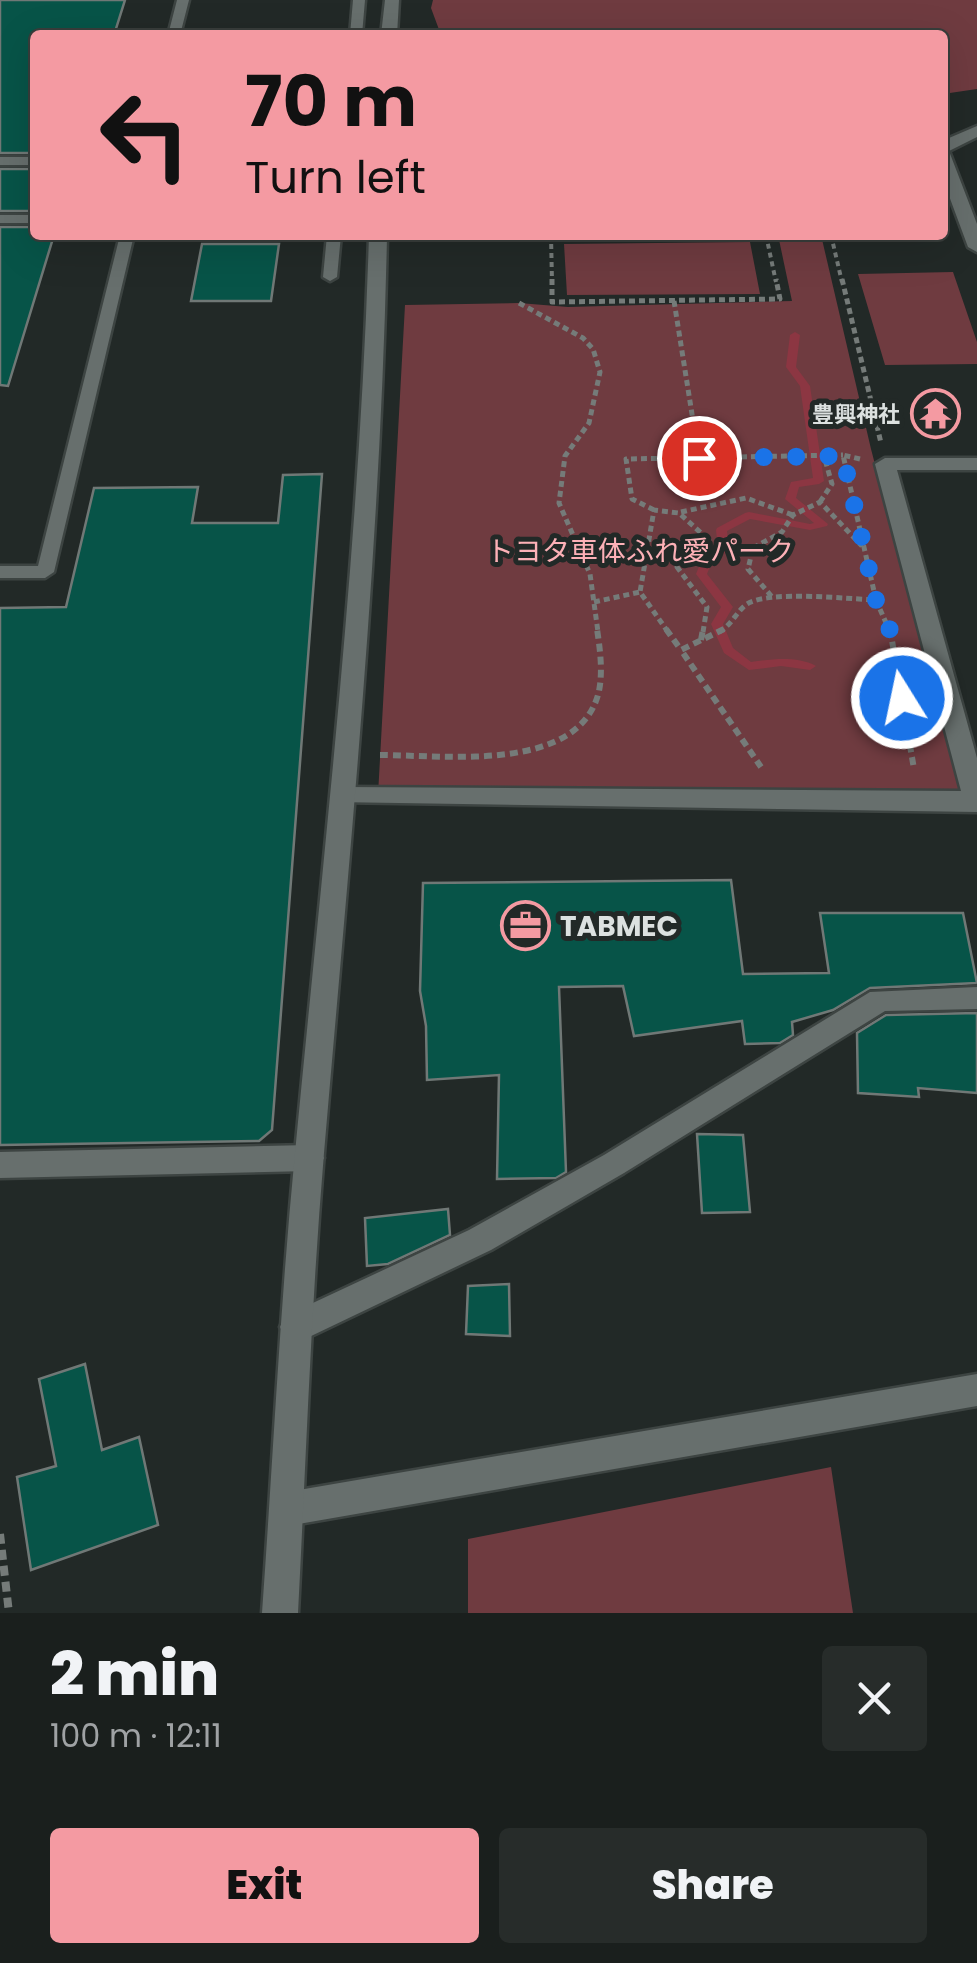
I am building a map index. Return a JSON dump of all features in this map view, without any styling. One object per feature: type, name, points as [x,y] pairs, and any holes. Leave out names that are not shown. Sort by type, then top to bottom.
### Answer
[{"type":"street","points":[[390,30],[392,0]]},
{"type":"street","points":[[948,147],[977,131]]},
{"type":"street","points":[[948,166],[977,246]]},
{"type":"street","points":[[280,1613],[309,1158],[344,796],[374,358],[378,240]]},
{"type":"street","points":[[344,796],[977,802],[886,464],[977,464]]},
{"type":"street","points":[[296,1327],[480,1240],[614,1164],[880,1000],[977,998]]},
{"type":"street","points":[[0,1165],[309,1158]]},
{"type":"street","points":[[287,1510],[977,1390]]},
{"type":"lane","points":[[175,30],[182,0]]},
{"type":"lane","points":[[356,30],[359,0]]},
{"type":"lane","points":[[0,161],[30,161]]},
{"type":"lane","points":[[0,220],[30,219]]},
{"type":"lane","points":[[0,572],[44,572],[125,240]]},
{"type":"lane","points":[[330,277],[334,240]]},
{"type":"path","points":[[551,240],[552,302],[780,299],[767,240]]},
{"type":"path","points":[[790,520],[746,498],[679,512],[654,510],[632,499],[626,459],[843,456],[886,464],[833,240]]},
{"type":"path","points":[[674,301],[699,458]]},
{"type":"path","points":[[380,755],[510,756],[555,744],[590,711],[600,690],[601,658],[590,574],[559,502],[565,456],[589,423],[598,398],[600,372],[594,349],[583,338],[518,303]]},
{"type":"path","points":[[700,641],[707,607],[677,568],[685,544],[710,541],[753,548],[782,532],[790,520],[820,502],[832,484],[822,456]]},
{"type":"path","points":[[843,456],[876,600],[889,626],[914,769]]},
{"type":"path","points":[[820,502],[864,548]]},
{"type":"path","points":[[654,510],[640,592],[758,767],[778,767]]},
{"type":"path","points":[[679,512],[710,541]]},
{"type":"path","points":[[753,548],[748,570],[774,598]]},
{"type":"path","points":[[594,602],[640,592]]},
{"type":"path","points":[[681,650],[720,632],[748,603],[774,598],[876,600]]},
{"type":"path","points":[[895,768],[914,769],[966,759]]},
{"type":"path","points":[[0,1534],[9,1613]]},
{"type":"green space","points":[[433,0],[977,0],[977,89],[948,93],[948,30],[439,30],[431,8]]},
{"type":"green space","name":"トヨタ車体ふれ愛パーク","points":[[779,240],[822,240],[871,449],[962,798],[378,795],[405,305],[519,303],[568,307],[792,301]]},
{"type":"green space","points":[[750,242],[760,294],[567,295],[564,244]]},
{"type":"green space","points":[[953,272],[977,342],[977,364],[885,365],[858,274]]},
{"type":"green space","points":[[831,1467],[853,1613],[468,1613],[468,1539]]},
{"type":"building","points":[[0,0],[125,0],[116,30],[30,30],[30,153],[0,153]]},
{"type":"building","points":[[0,169],[30,169],[30,211],[0,211]]},
{"type":"building","points":[[0,227],[30,227],[30,240],[52,240],[8,386],[0,385]]},
{"type":"building","points":[[202,244],[279,244],[271,301],[191,301]]},
{"type":"building","points":[[322,474],[272,1130],[259,1141],[0,1145],[0,608],[66,607],[94,488],[198,487],[192,523],[278,523],[283,475]]},
{"type":"building","points":[[731,880],[743,974],[829,973],[820,913],[963,913],[977,983],[870,988],[833,1010],[792,1022],[793,1035],[780,1043],[745,1044],[742,1021],[634,1036],[623,986],[559,987],[566,1172],[556,1178],[497,1179],[499,1075],[427,1080],[426,1026],[420,991],[423,883]]},
{"type":"building","points":[[977,1013],[977,1093],[918,1088],[919,1097],[858,1093],[857,1033],[886,1015]]},
{"type":"building","points":[[697,1134],[743,1135],[750,1212],[702,1213]]},
{"type":"building","points":[[448,1209],[450,1235],[388,1264],[367,1266],[365,1218]]},
{"type":"building","points":[[509,1284],[510,1336],[466,1334],[468,1286]]},
{"type":"building","points":[[85,1364],[102,1450],[139,1437],[158,1525],[31,1570],[17,1477],[56,1466],[39,1379]]},
{"type":"waterway","points":[[795,335],[791,367],[805,386],[819,481],[795,484],[790,499],[823,524],[810,527],[749,515],[721,530],[724,549],[706,562],[701,574],[727,607],[717,624],[728,650],[749,666],[781,662],[810,666]]},
{"type":"place","name":"豊興神社","points":[[935,414]]},
{"type":"place","name":"TABMEC","points":[[525,926]]},
{"type":"route","points":[[699,458],[843,456],[876,600],[889,626],[902,698]]}]
